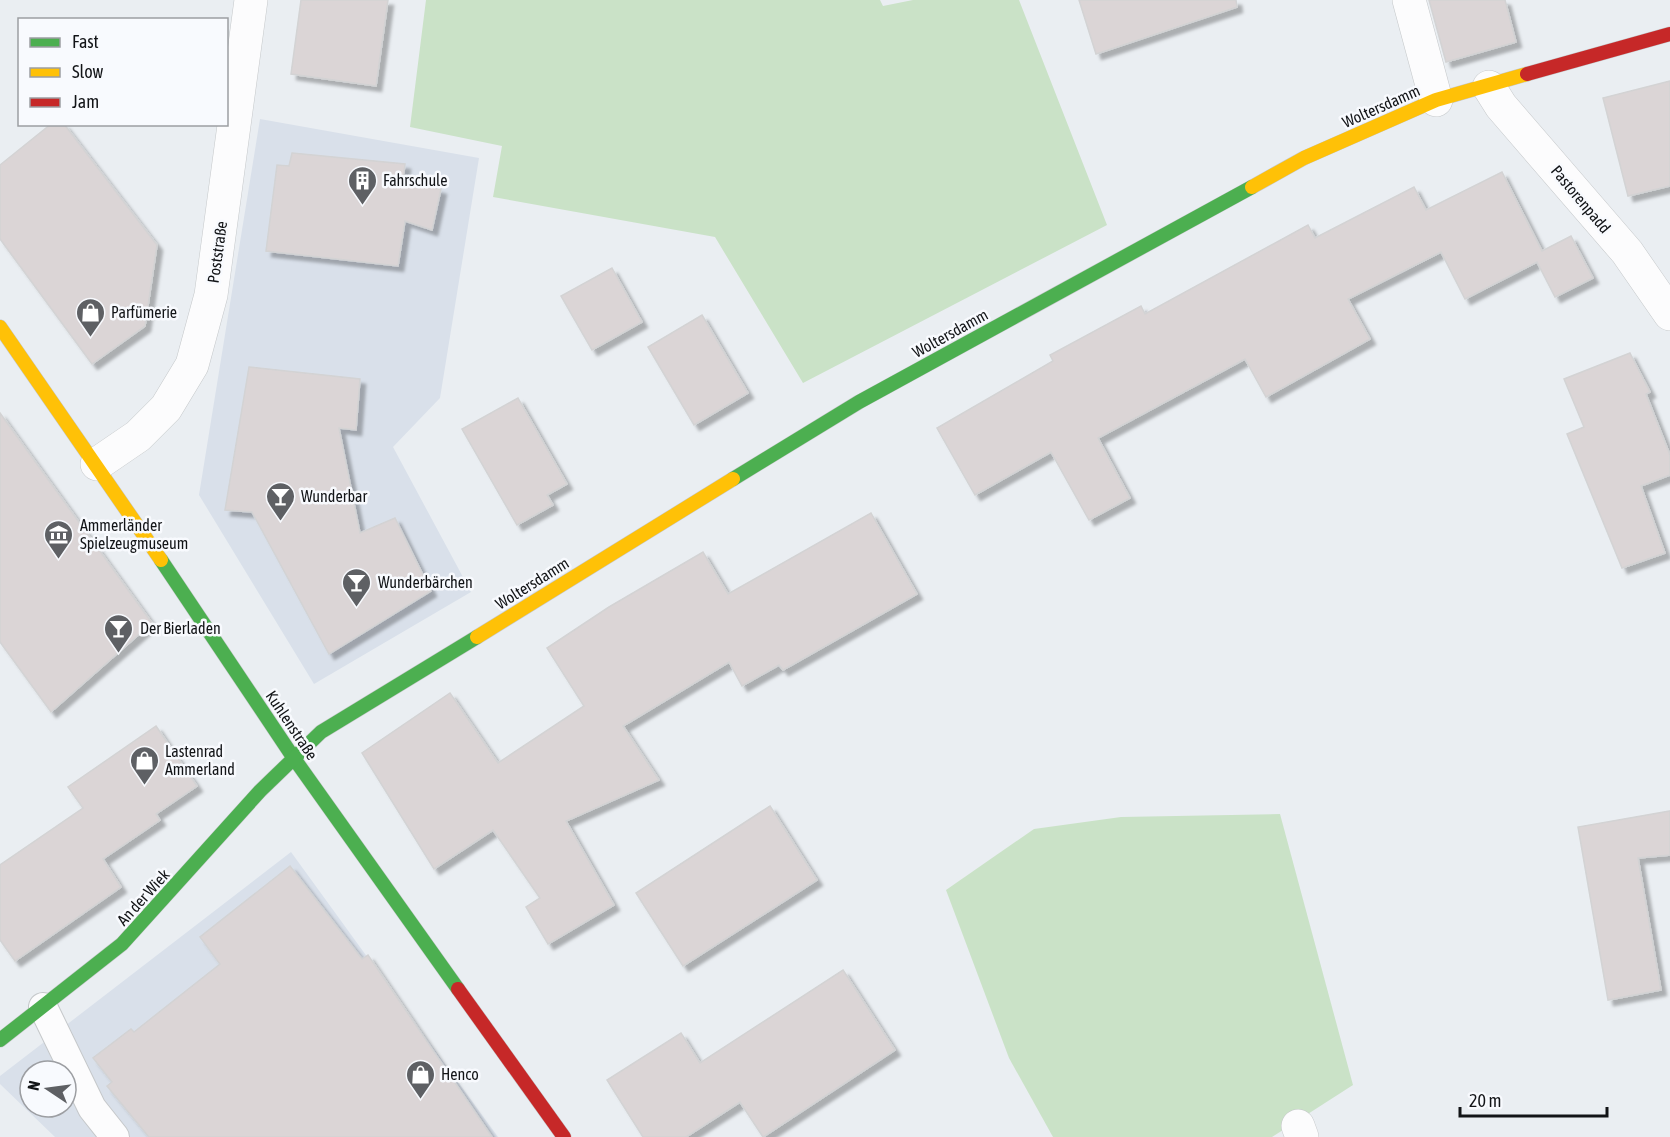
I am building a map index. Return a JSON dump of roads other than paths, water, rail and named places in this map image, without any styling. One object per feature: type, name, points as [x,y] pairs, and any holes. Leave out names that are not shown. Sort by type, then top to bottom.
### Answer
[{"type":"street","name":"Poststraße","points":[[97,464],[138,436],[166,408],[192,365],[211,295],[251,0]]},
{"type":"street","points":[[1409,0],[1436,100]]},
{"type":"street","name":"Woltersdamm","points":[[293,757],[321,732],[859,402],[1304,158],[1436,100],[1489,87],[1670,34]]},
{"type":"street","name":"Pastorenpadd","points":[[1489,87],[1501,106],[1627,252],[1670,314]]},
{"type":"street","name":"Kuhlenstraße","points":[[0,327],[97,464],[293,757],[564,1137]]},
{"type":"street","name":"An der Wiek","points":[[0,1040],[122,944],[293,757]]},
{"type":"lane","points":[[43,1007],[92,1108],[115,1137]]},
{"type":"place","name":"Fahrschule","points":[[362,206]]},
{"type":"place","name":"Parfümerie","points":[[90,338]]},
{"type":"place","name":"Wunderbar","points":[[280,522]]},
{"type":"place","name":"Ammerländer Spielzeugmuseum","points":[[59,560]]},
{"type":"place","name":"Wunderbärchen","points":[[357,608]]},
{"type":"place","name":"Der Bierladen","points":[[119,654]]},
{"type":"place","name":"Lastenrad Ammerland","points":[[144,786]]},
{"type":"place","name":"Henco","points":[[420,1100]]}]
